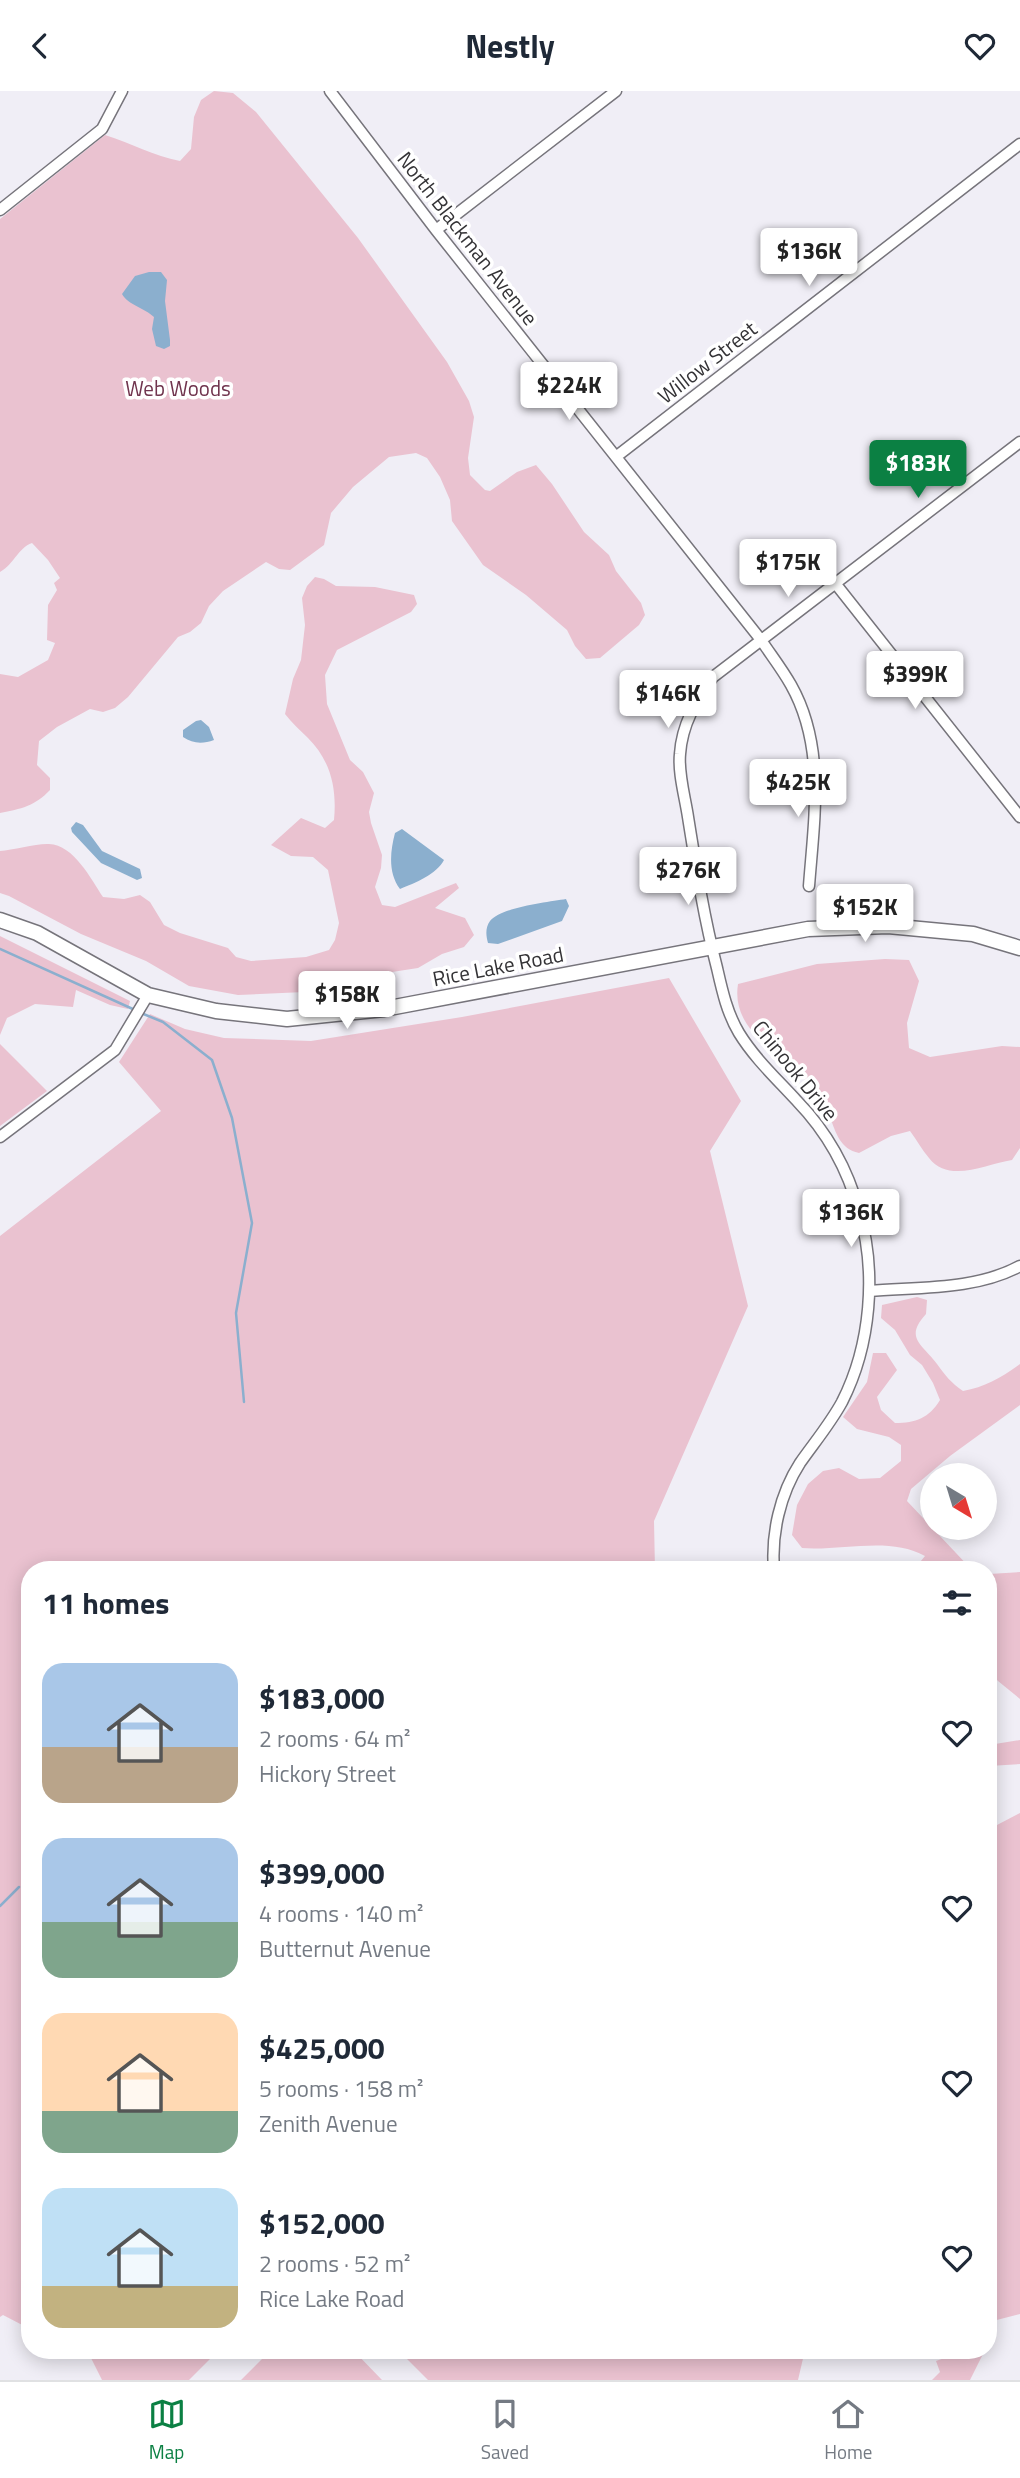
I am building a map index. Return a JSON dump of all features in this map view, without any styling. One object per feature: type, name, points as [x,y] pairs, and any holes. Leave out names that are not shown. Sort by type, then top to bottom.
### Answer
[{"type":"main road","name":"Rice Lake Road","points":[[0,920],[37,933],[148,995],[216,1011],[287,1019],[384,1009],[808,929],[888,926],[973,934],[1020,948]]},
{"type":"street","points":[[0,210],[102,129],[122,91]]},
{"type":"street","name":"North Blackman Avenue","points":[[330,91],[436,230],[761,640],[792,687],[806,721],[814,751],[816,792],[809,886]]},
{"type":"street","points":[[436,230],[616,91]]},
{"type":"street","name":"Willow Street","points":[[617,456],[1020,144]]},
{"type":"street","name":"Chinook Drive","points":[[775,1561],[777,1520],[786,1491],[799,1465],[842,1401],[858,1359],[870,1291],[865,1231],[850,1182],[834,1148],[815,1121],[762,1066],[738,1031],[725,1003],[695,862],[679,757],[682,738],[688,716],[713,677],[1020,442]]},
{"type":"street","points":[[835,583],[1020,817]]},
{"type":"street","points":[[0,1137],[115,1050],[148,995]]},
{"type":"street","points":[[870,1291],[972,1283],[1005,1274],[1020,1266]]},
{"type":"green space","name":"Web Woods","points":[[214,91],[233,93],[256,112],[358,238],[447,362],[469,401],[474,417],[468,458],[470,475],[485,490],[490,491],[517,472],[536,465],[584,532],[609,555],[616,571],[641,603],[645,615],[639,625],[600,658],[586,659],[567,630],[526,595],[483,565],[452,521],[450,500],[440,477],[427,458],[416,453],[389,457],[353,487],[331,513],[324,545],[290,570],[279,569],[266,562],[223,591],[209,606],[201,623],[178,637],[128,697],[115,708],[103,712],[90,709],[57,727],[39,741],[37,765],[50,778],[50,790],[27,806],[0,813],[0,674],[18,677],[48,660],[55,643],[47,640],[48,605],[57,590],[54,583],[60,578],[32,543],[23,548],[0,572],[0,219],[105,135],[180,161],[191,149],[194,117],[201,100]]},
{"type":"green space","points":[[315,577],[336,586],[375,587],[414,595],[417,604],[411,612],[337,650],[325,675],[327,704],[350,760],[363,772],[374,793],[369,812],[382,855],[375,887],[382,905],[395,907],[456,883],[459,888],[435,908],[465,918],[474,935],[464,947],[442,954],[418,968],[353,978],[327,991],[238,995],[189,986],[146,961],[81,934],[0,893],[0,851],[49,844],[74,856],[103,897],[124,899],[140,895],[150,902],[164,925],[180,933],[228,948],[236,957],[251,961],[306,957],[329,950],[335,940],[339,923],[328,870],[313,857],[291,856],[271,845],[301,818],[325,828],[334,820],[333,786],[327,766],[316,747],[285,714],[293,679],[301,660],[305,625],[302,598]]},
{"type":"green space","points":[[0,936],[130,1001],[128,1009],[110,1005],[76,990],[73,1007],[35,1004],[7,1018],[0,1035]]},
{"type":"green space","points":[[909,960],[919,981],[907,1023],[909,1048],[930,1057],[1002,1046],[1020,1047],[1020,1148],[1012,1160],[968,1170],[947,1170],[937,1166],[929,1158],[910,1131],[891,1136],[859,1153],[847,1148],[813,1089],[763,1043],[743,1017],[738,1002],[738,984],[817,964]]},
{"type":"green space","points":[[669,978],[741,1101],[710,1151],[748,1306],[654,1521],[655,1561],[21,1561],[21,2324],[3,2315],[0,2317],[0,1236],[161,1111],[119,1062],[150,1014],[185,1029],[224,1038],[311,1041],[462,1017]]},
{"type":"green space","points":[[0,1044],[47,1091],[0,1126]]},
{"type":"green space","points":[[917,1297],[927,1300],[926,1314],[916,1329],[918,1341],[948,1379],[963,1391],[993,1381],[1020,1364],[1020,1405],[942,1463],[920,1463],[920,1481],[911,1489],[907,1501],[920,1515],[920,1540],[944,1540],[964,1561],[921,1561],[925,1556],[911,1550],[881,1545],[802,1548],[792,1535],[797,1505],[808,1484],[823,1471],[839,1468],[859,1479],[880,1478],[901,1461],[901,1445],[889,1437],[857,1429],[843,1417],[867,1382],[873,1353],[886,1353],[897,1370],[877,1397],[881,1410],[895,1423],[921,1418],[940,1400],[922,1365],[910,1355],[895,1330],[881,1318],[882,1305]]},
{"type":"green space","points":[[1020,1572],[1020,1699],[997,1680],[997,1573]]},
{"type":"green space","points":[[1020,1740],[1020,1764],[997,1765],[997,1744]]},
{"type":"green space","points":[[1020,1813],[1020,2314],[997,2320],[997,1825]]},
{"type":"green space","points":[[92,2359],[210,2359],[189,2380],[102,2380]]},
{"type":"green space","points":[[262,2359],[362,2359],[382,2380],[241,2380]]},
{"type":"green space","points":[[407,2359],[803,2359],[798,2380],[428,2380]]},
{"type":"green space","points":[[980,2359],[970,2380],[932,2380],[940,2372],[936,2361]]},
{"type":"water","points":[[161,272],[167,280],[165,301],[170,346],[164,349],[156,346],[152,329],[154,317],[128,301],[122,294],[135,276]]},
{"type":"water","points":[[201,720],[209,727],[214,740],[198,743],[183,737],[183,730]]},
{"type":"water","points":[[76,822],[83,825],[102,851],[140,869],[142,878],[137,880],[101,863],[72,832],[71,828]]},
{"type":"water","points":[[402,829],[444,860],[431,874],[400,889],[393,876],[391,855],[395,833]]},
{"type":"water","points":[[566,899],[569,906],[562,921],[498,944],[488,943],[487,926],[496,916],[526,906]]},
{"type":"waterway","points":[[0,949],[135,1010]]},
{"type":"waterway","points":[[141,1013],[163,1022],[212,1060],[232,1118],[252,1223],[236,1313],[244,1402]]},
{"type":"waterway","points":[[0,1906],[19,1887]]}]
